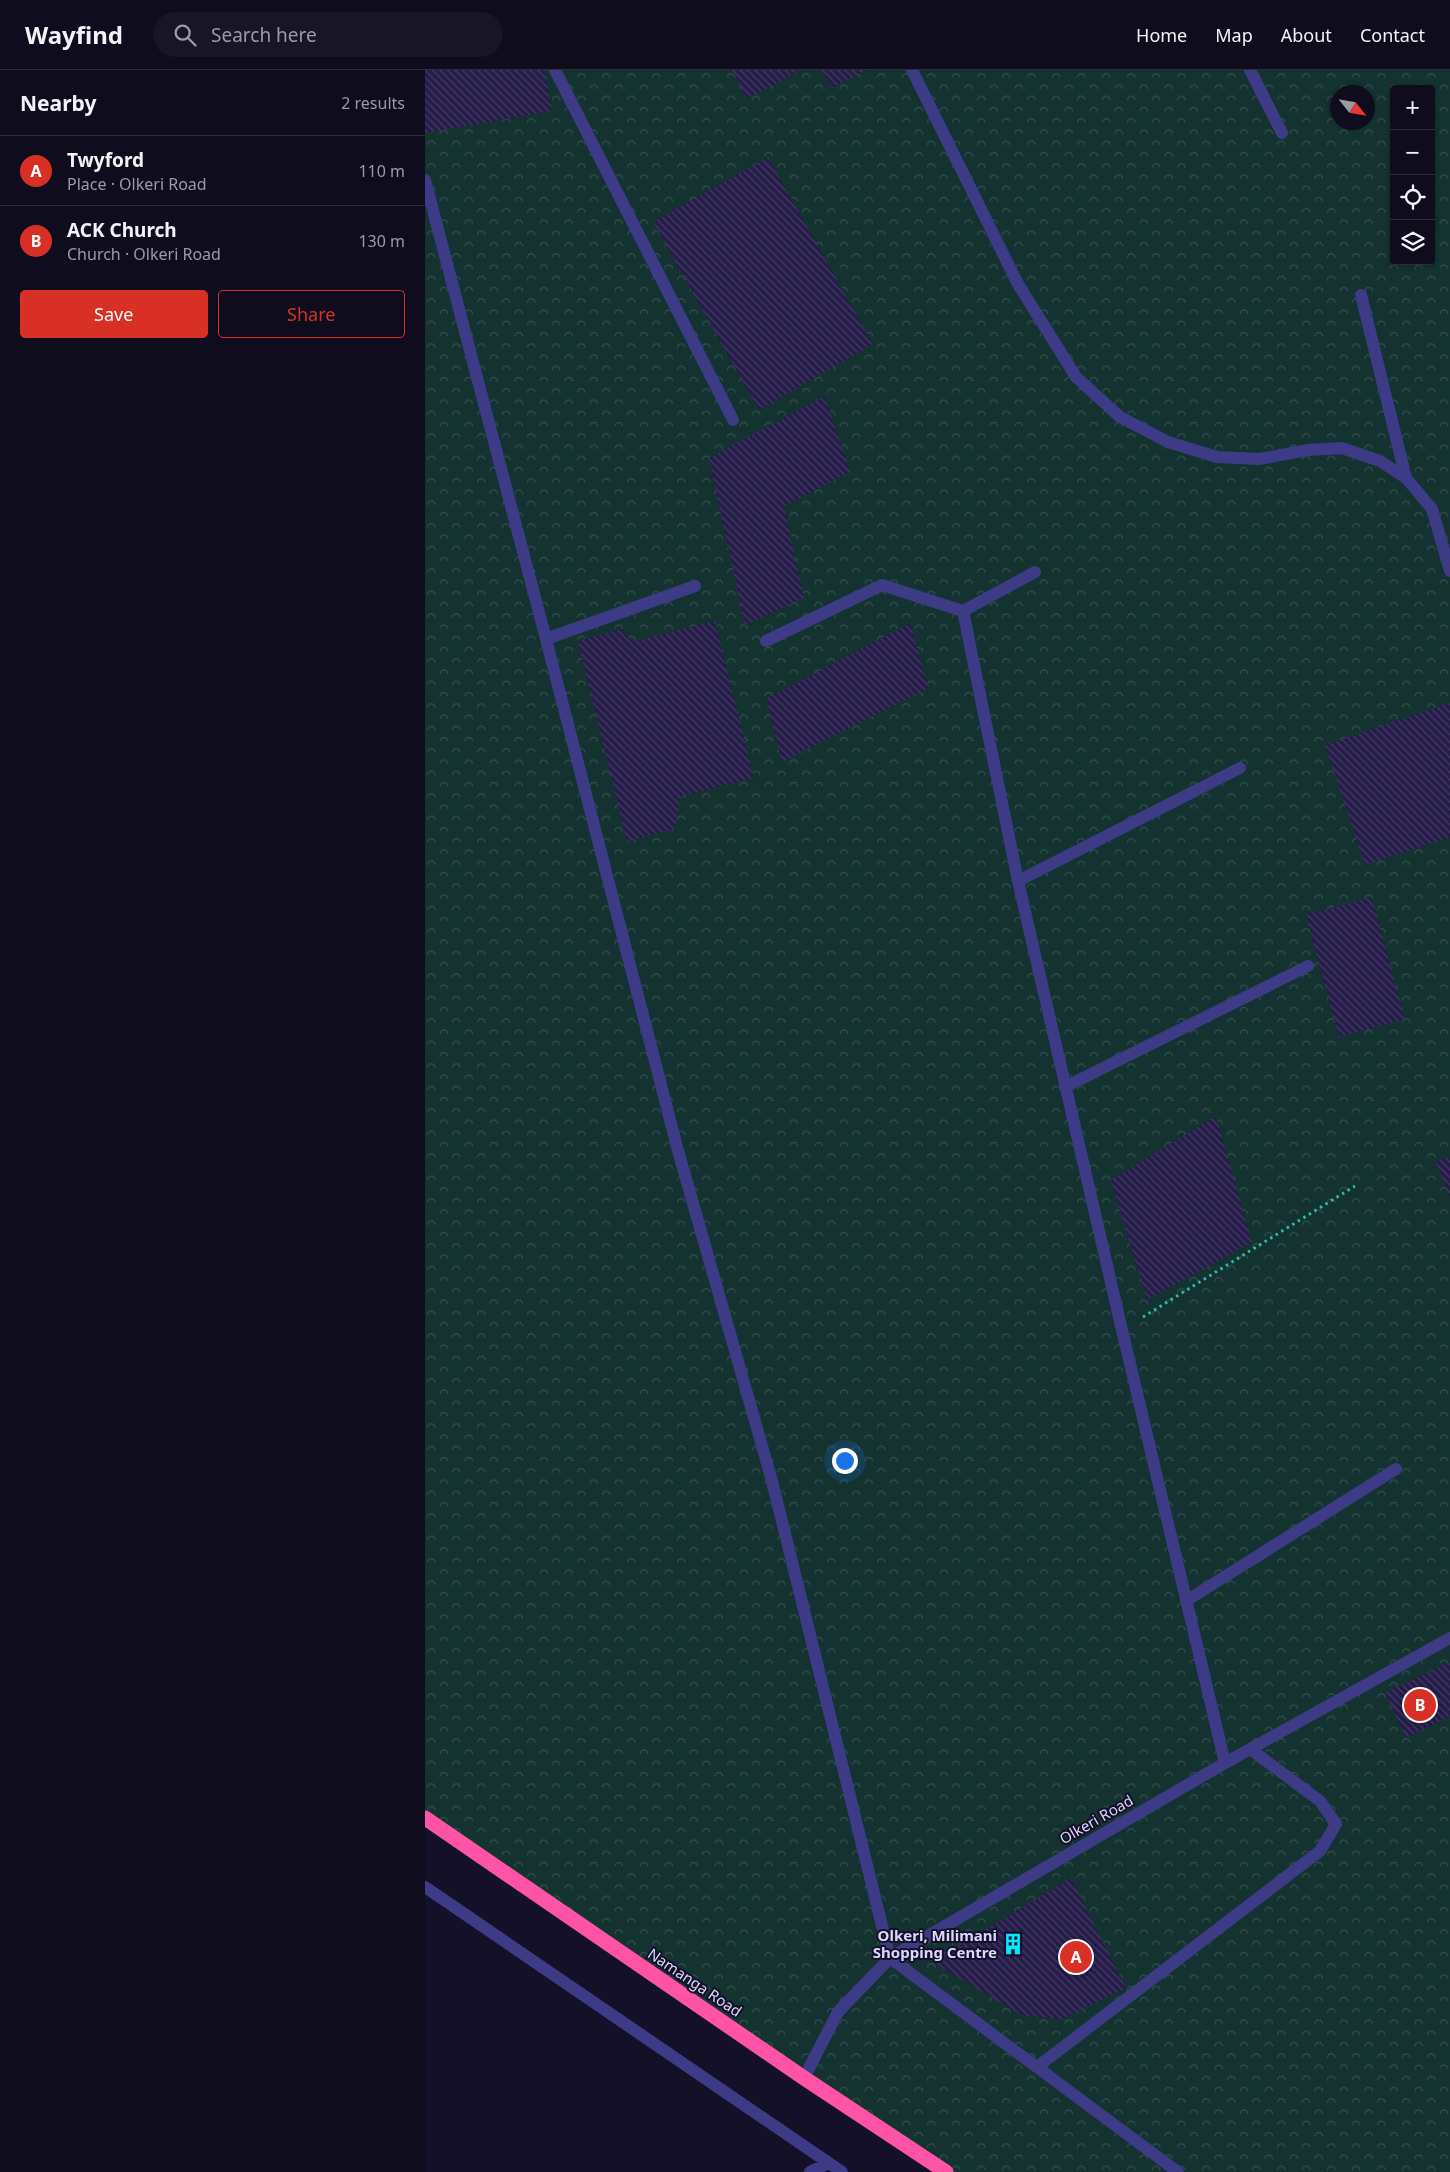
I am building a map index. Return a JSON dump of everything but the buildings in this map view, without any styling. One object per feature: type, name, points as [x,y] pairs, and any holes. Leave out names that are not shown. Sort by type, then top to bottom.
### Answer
[{"type":"highway","name":"Namanga Road","points":[[425,1818],[804,2078],[946,2172]]},
{"type":"street","points":[[555,70],[733,420]]},
{"type":"street","points":[[912,70],[1018,284],[1076,376],[1120,416],[1168,442],[1217,457],[1259,459],[1308,450],[1342,448],[1380,461],[1407,478],[1432,509],[1450,570]]},
{"type":"street","points":[[1250,70],[1282,133]]},
{"type":"street","points":[[425,180],[677,1147],[773,1481],[890,1958],[1178,2172]]},
{"type":"street","points":[[1361,295],[1407,478]]},
{"type":"street","points":[[766,641],[882,585],[963,612],[1035,572]]},
{"type":"street","points":[[546,639],[695,586]]},
{"type":"street","points":[[963,612],[1018,881],[1065,1088],[1225,1763]]},
{"type":"street","points":[[1018,881],[1240,768]]},
{"type":"street","points":[[1065,1088],[1308,966]]},
{"type":"street","points":[[1186,1601],[1395,1469]]},
{"type":"street","name":"Olkeri Road","points":[[804,2078],[838,2012],[890,1958],[1225,1763],[1450,1638]]},
{"type":"street","points":[[1037,2067],[1320,1851],[1336,1824],[1320,1801],[1250,1749]]},
{"type":"street","points":[[425,1887],[842,2172]]},
{"type":"street","points":[[810,2172],[829,2163]]},
{"type":"path","points":[[1122,1330],[1355,1186]]},
{"type":"green space","points":[[425,70],[1450,70],[1450,2172],[951,2172],[425,1812]]},
{"type":"place","name":"ACK Church","points":[[1420,1705]]},
{"type":"place","name":"Olkeri, Milimani Shopping Centre","points":[[1013,1944]]},
{"type":"place","name":"Twyford","points":[[1076,1957]]}]
